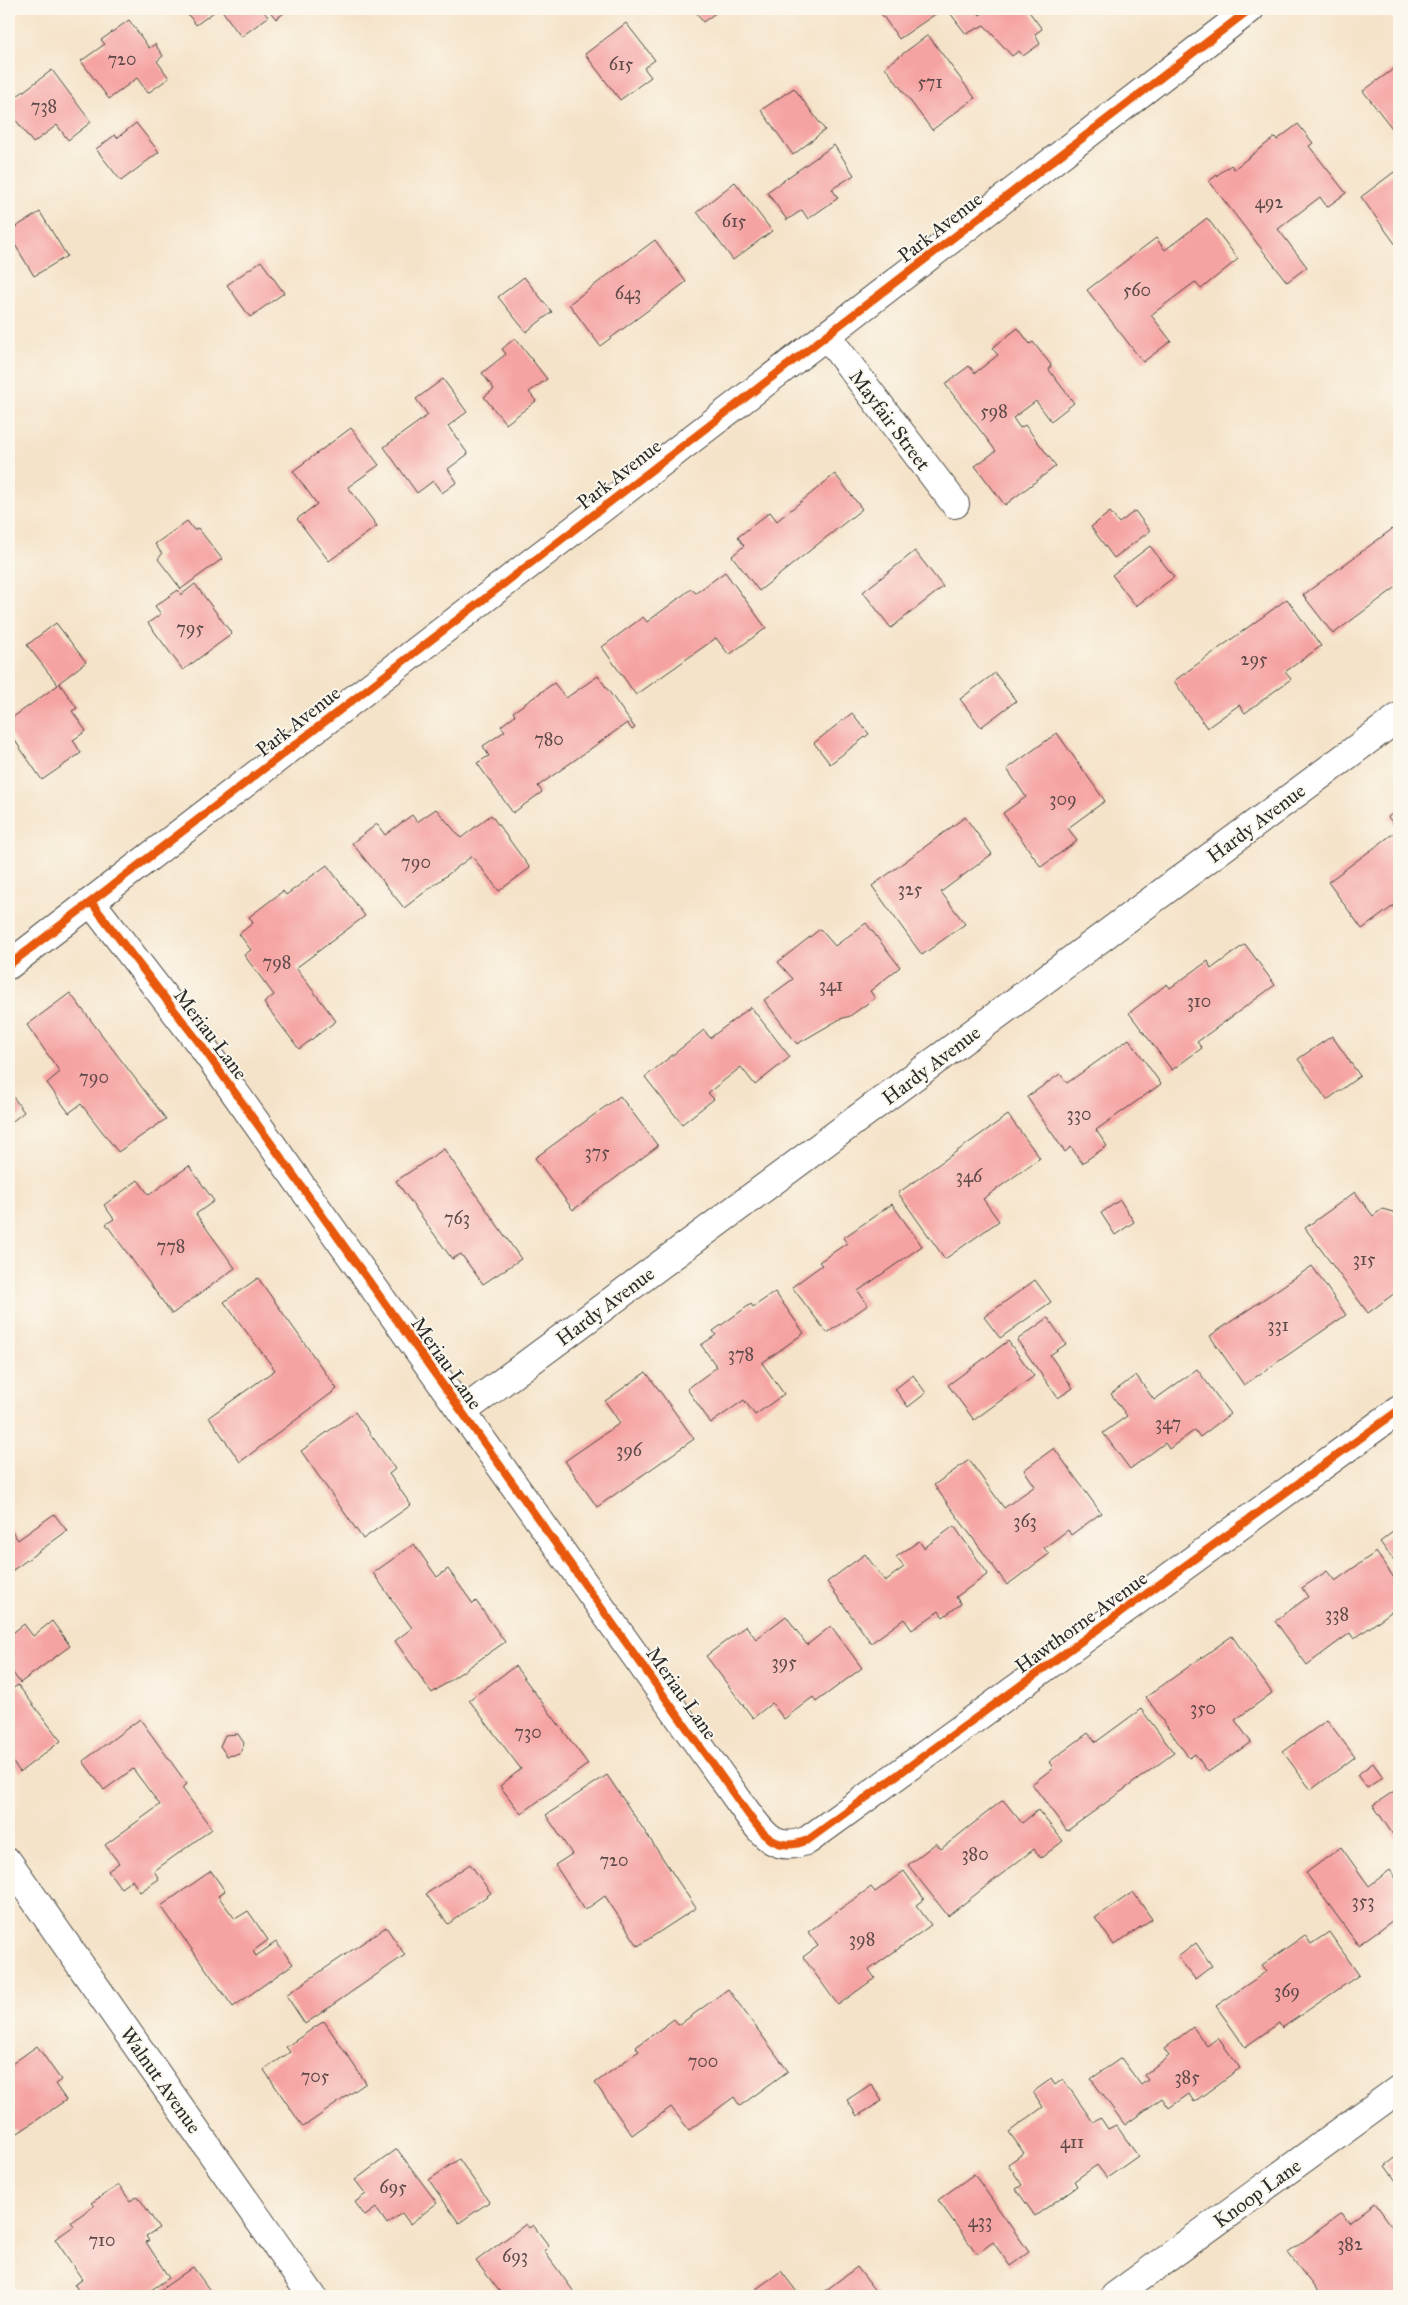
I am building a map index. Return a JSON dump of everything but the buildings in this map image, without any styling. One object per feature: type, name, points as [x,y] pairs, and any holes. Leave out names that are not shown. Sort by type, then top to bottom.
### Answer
[{"type":"street","name":"Park Avenue","points":[[9,965],[1250,9]]},
{"type":"street","name":"Mayfair Street","points":[[826,335],[954,504]]},
{"type":"street","name":"Hardy Avenue","points":[[462,1412],[1399,718]]},
{"type":"street","name":"Meriau Lane","points":[[91,902],[201,1045],[758,1829],[764,1836],[776,1843]]},
{"type":"street","name":"Hawthorne Avenue","points":[[776,1843],[798,1844],[808,1840],[1399,1410]]},
{"type":"street","name":"Walnut Avenue","points":[[9,1863],[312,2296]]},
{"type":"street","name":"Knoop Lane","points":[[1114,2296],[1399,2089]]},
{"type":"cycle path","points":[[9,965],[1250,9]]},
{"type":"cycle path","points":[[91,902],[201,1045],[748,1814],[766,1836],[780,1844],[797,1844],[808,1840],[1399,1410]]}]
